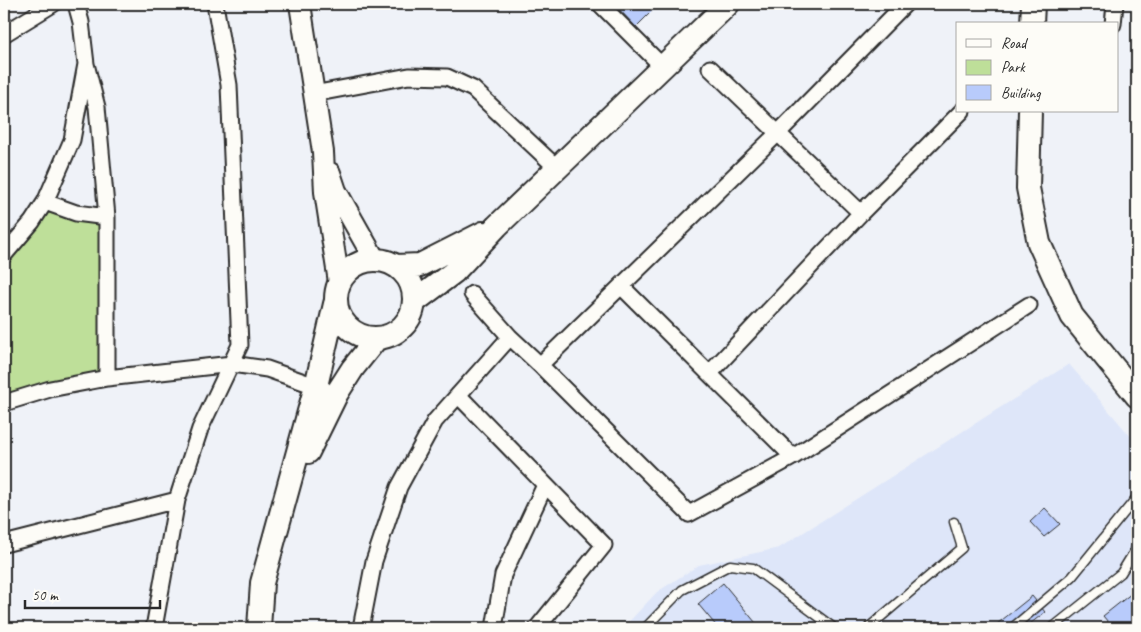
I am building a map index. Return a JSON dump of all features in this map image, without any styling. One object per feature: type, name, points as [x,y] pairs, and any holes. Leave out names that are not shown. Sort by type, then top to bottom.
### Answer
[{"type":"main road","points":[[1032,22],[1033,4]]},
{"type":"main road","points":[[414,302],[454,272],[497,226],[725,5]]},
{"type":"main road","points":[[1030,112],[1028,188],[1039,243],[1072,316],[1137,396]]},
{"type":"main road","points":[[258,628],[262,583],[316,386],[337,293],[345,273],[364,261],[420,265],[497,226]]},
{"type":"main road","points":[[337,293],[339,315],[345,325],[354,333],[377,338],[389,336],[399,330],[412,313],[413,292],[410,282],[404,273],[386,263]]},
{"type":"main road","points":[[284,501],[337,393],[353,368],[377,338]]},
{"type":"street","points":[[4,34],[52,4]]},
{"type":"street","points":[[76,4],[81,22],[86,64],[97,107],[107,217],[107,378]]},
{"type":"street","points":[[154,628],[177,500],[200,428],[240,345],[229,85],[215,4]]},
{"type":"street","points":[[300,4],[323,152],[325,192],[337,293]]},
{"type":"street","points":[[600,4],[663,67]]},
{"type":"street","points":[[540,365],[777,134],[905,4]]},
{"type":"street","points":[[1113,22],[1115,4]]},
{"type":"street","points":[[4,255],[32,222],[45,202],[72,140],[86,64]]},
{"type":"street","points":[[710,68],[861,213]]},
{"type":"street","points":[[313,94],[409,76],[447,76],[473,89],[557,168]]},
{"type":"street","points":[[710,373],[861,213],[961,112]]},
{"type":"street","points":[[323,152],[336,191],[386,263]]},
{"type":"street","points":[[45,202],[76,213],[107,217]]},
{"type":"street","points":[[621,286],[793,456]]},
{"type":"street","points":[[472,294],[510,337],[688,514],[793,456],[1029,305]]},
{"type":"street","points":[[361,628],[374,561],[399,487],[435,421],[510,337]]},
{"type":"street","points":[[4,404],[50,389],[107,378],[232,364],[267,369],[337,393]]},
{"type":"street","points":[[458,395],[604,545],[537,628]]},
{"type":"street","points":[[494,628],[503,575],[545,485]]},
{"type":"street","points":[[4,544],[177,500]]},
{"type":"lane","points":[[1012,628],[1072,577],[1137,497]]},
{"type":"lane","points":[[868,628],[962,548],[954,522]]},
{"type":"lane","points":[[1052,628],[1121,573],[1137,547]]},
{"type":"lane","points":[[645,628],[682,590],[730,565],[753,568],[832,628]]},
{"type":"shaded area","points":[[1069,364],[1137,444],[1137,628],[623,628],[657,592],[699,565],[779,548]]},
{"type":"green space","points":[[45,202],[107,217],[107,378],[4,403],[4,255]]},
{"type":"building","points":[[614,4],[659,4],[636,27]]},
{"type":"building","points":[[1045,508],[1060,524],[1044,537],[1030,522]]},
{"type":"building","points":[[723,583],[760,628],[718,628],[698,604]]},
{"type":"building","points":[[1137,589],[1137,628],[1113,628],[1103,616]]},
{"type":"building","points":[[1032,596],[1045,612],[1025,628],[992,628]]}]
